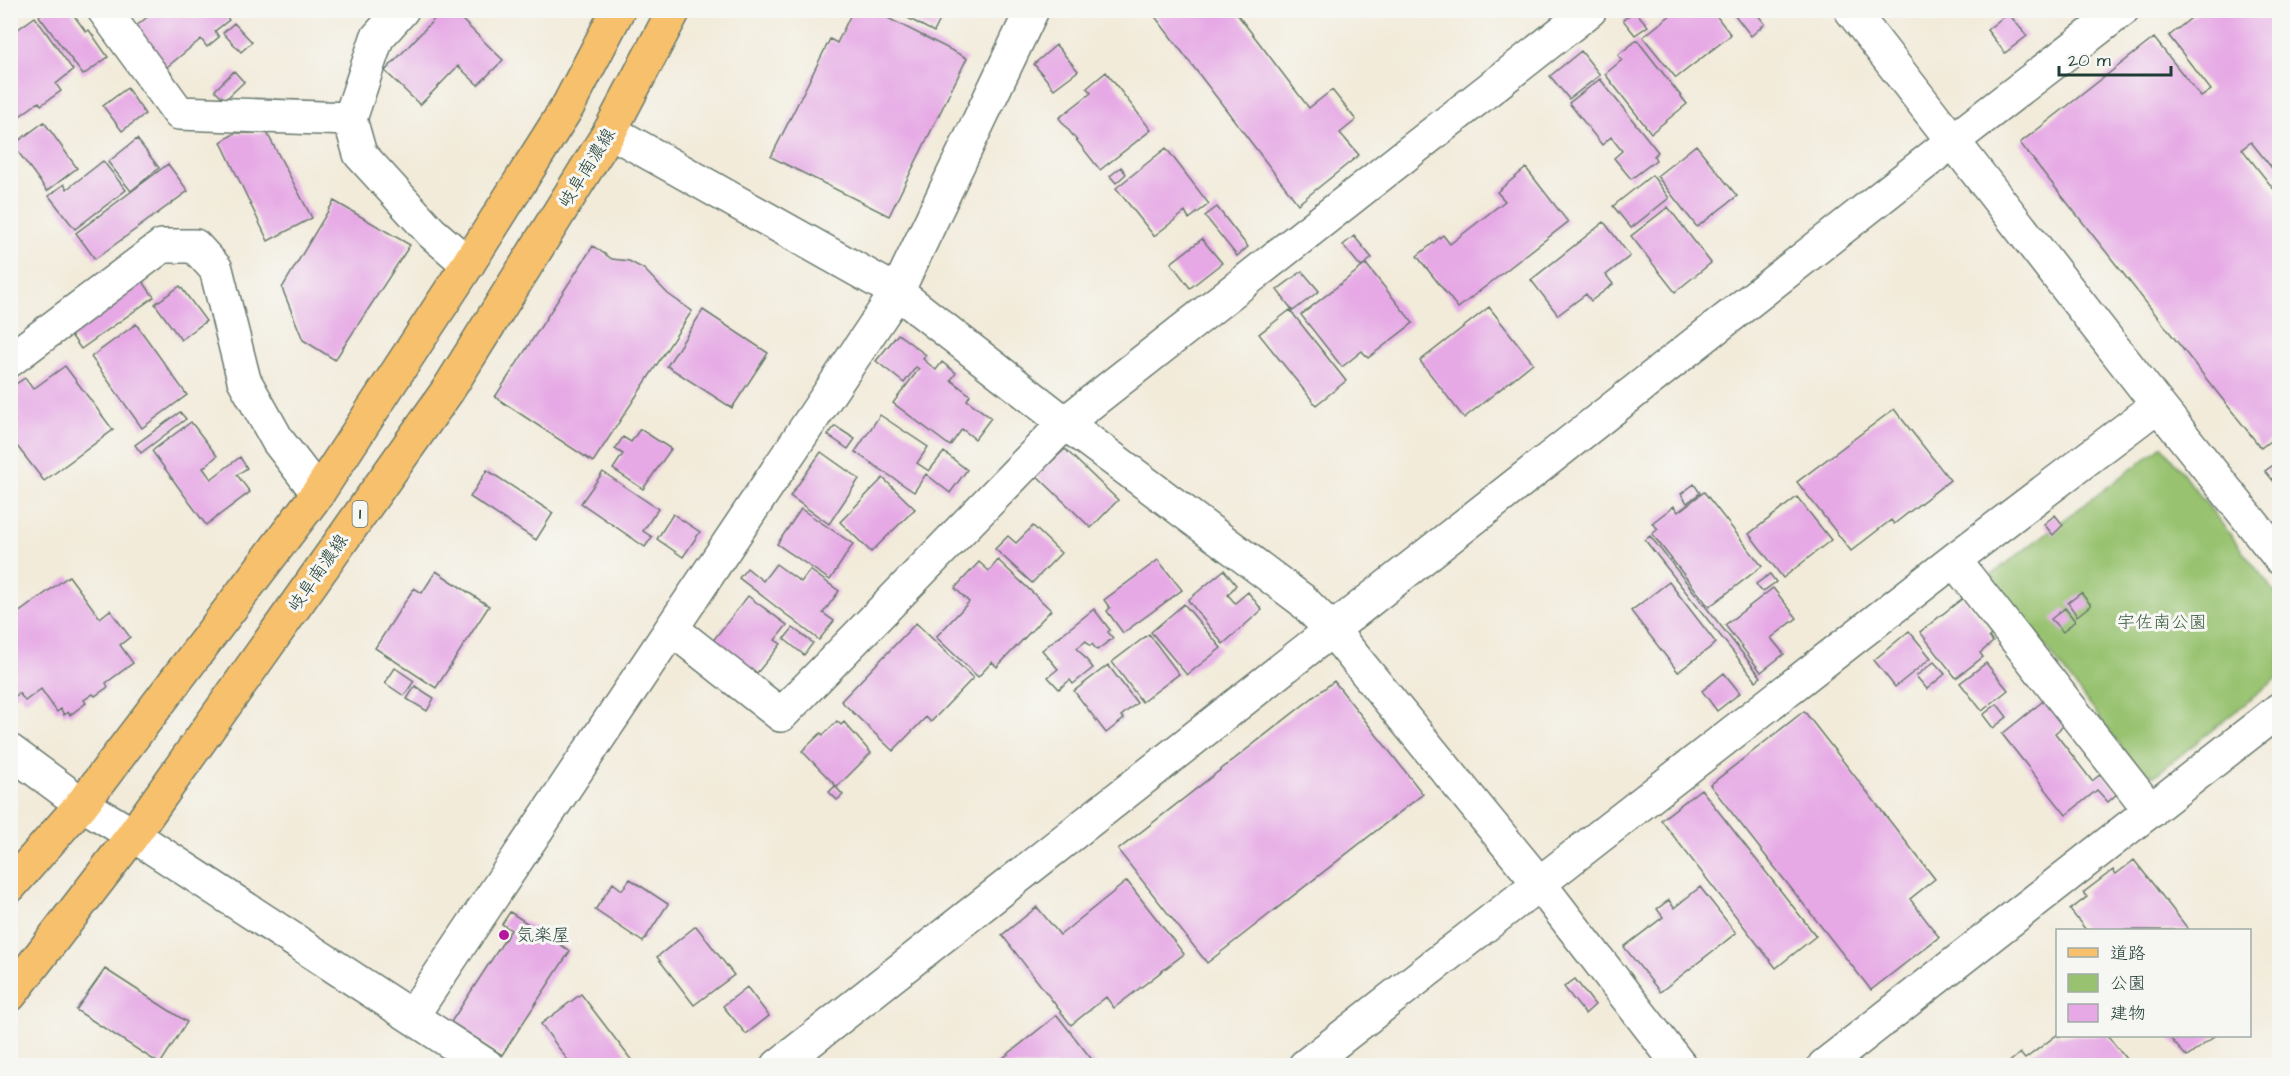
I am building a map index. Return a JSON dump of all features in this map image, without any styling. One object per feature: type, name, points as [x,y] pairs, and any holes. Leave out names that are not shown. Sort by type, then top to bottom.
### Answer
[{"type":"main road","points":[[10,886],[82,804],[318,493],[468,264],[567,106],[618,10]]},
{"type":"main road","name":"岐阜南濃線","points":[[10,995],[133,835],[448,390],[610,131],[674,10]]},
{"type":"street","points":[[104,10],[179,113],[350,119]]},
{"type":"street","points":[[402,10],[377,38],[350,119],[360,154],[432,233],[468,264]]},
{"type":"street","points":[[412,1016],[897,292],[1032,10]]},
{"type":"street","points":[[672,629],[781,715],[1065,423],[1590,10]]},
{"type":"street","points":[[1851,10],[2280,558]]},
{"type":"street","points":[[778,1065],[2122,10]]},
{"type":"street","points":[[610,131],[897,292],[1065,423],[1302,600],[1331,629],[1538,882],[1680,1065]]},
{"type":"street","points":[[10,360],[162,246],[195,246],[216,269],[244,380],[278,441],[318,493]]},
{"type":"street","points":[[1305,1065],[1954,560],[2158,405]]},
{"type":"street","points":[[1954,560],[2151,812]]},
{"type":"street","points":[[1824,1065],[2151,812],[2280,709]]},
{"type":"street","points":[[10,751],[82,804],[487,1065]]},
{"type":"green space","name":"宇佐南公園","points":[[2162,446],[2279,598],[2279,677],[2154,776],[2136,766],[1991,575]]},
{"type":"building","points":[[46,10],[70,10],[86,32],[89,30],[108,57],[83,75],[39,16]]},
{"type":"building","points":[[156,10],[222,10],[229,20],[215,31],[219,37],[207,47],[201,39],[167,67],[135,27]]},
{"type":"building","points":[[443,10],[452,10],[503,60],[478,85],[458,66],[420,105],[385,71]]},
{"type":"building","points":[[853,10],[872,10],[967,58],[889,216],[771,157],[830,39],[837,43]]},
{"type":"building","points":[[893,10],[945,10],[934,32]]},
{"type":"building","points":[[1150,10],[1234,10],[1309,108],[1332,90],[1356,120],[1340,133],[1359,155],[1298,204]]},
{"type":"building","points":[[1677,10],[1712,10],[1731,35],[1676,78],[1643,37]]},
{"type":"building","points":[[1731,10],[1754,10],[1765,24],[1751,36]]},
{"type":"building","points":[[2201,10],[2280,10],[2280,178],[2251,142],[2242,149],[2280,197],[2280,433],[2261,448],[2020,143],[2154,38],[2201,97],[2211,90],[2169,36]]},
{"type":"building","points":[[1635,11],[1648,26],[1635,35],[1623,20]]},
{"type":"building","points":[[2008,13],[2027,36],[2005,53],[1987,30]]},
{"type":"building","points":[[35,17],[73,70],[56,84],[61,91],[41,105],[39,102],[10,123],[10,35]]},
{"type":"building","points":[[234,23],[252,42],[241,52],[223,33]]},
{"type":"building","points":[[1637,40],[1687,104],[1651,133],[1605,74],[1622,60],[1618,55]]},
{"type":"building","points":[[1056,45],[1078,71],[1054,89],[1034,64]]},
{"type":"building","points":[[1581,51],[1600,75],[1569,99],[1550,76]]},
{"type":"building","points":[[234,71],[244,82],[225,100],[215,90]]},
{"type":"building","points":[[1106,72],[1151,130],[1100,170],[1059,118],[1091,93],[1087,88]]},
{"type":"building","points":[[1600,79],[1658,152],[1654,156],[1656,160],[1631,179],[1614,158],[1622,151],[1611,137],[1602,145],[1569,103]]},
{"type":"building","points":[[127,88],[145,114],[122,131],[103,106]]},
{"type":"building","points":[[44,122],[77,168],[47,191],[13,145]]},
{"type":"building","points":[[235,133],[267,133],[312,218],[268,241],[221,142]]},
{"type":"building","points":[[137,139],[159,168],[131,191],[108,162]]},
{"type":"building","points":[[1696,145],[1737,196],[1697,227],[1657,176]]},
{"type":"building","points":[[1166,148],[1209,204],[1189,219],[1185,212],[1154,236],[1116,188]]},
{"type":"building","points":[[103,161],[126,190],[75,229],[49,196],[64,184],[67,189]]},
{"type":"building","points":[[168,164],[188,191],[95,259],[76,233]]},
{"type":"building","points":[[1121,167],[1126,174],[1116,183],[1110,176]]},
{"type":"building","points":[[1526,168],[1568,222],[1458,308],[1417,256],[1443,235],[1450,244],[1505,201],[1497,192]]},
{"type":"building","points":[[1652,175],[1669,198],[1631,228],[1613,206]]},
{"type":"building","points":[[334,201],[410,245],[335,360],[303,340],[282,288]]},
{"type":"building","points":[[1217,207],[1248,247],[1237,256],[1205,216]]},
{"type":"building","points":[[1668,207],[1711,263],[1675,292],[1631,236]]},
{"type":"building","points":[[1604,222],[1630,256],[1606,275],[1613,284],[1591,301],[1586,294],[1558,315],[1531,280]]},
{"type":"building","points":[[1354,236],[1372,258],[1361,267],[1343,245]]},
{"type":"building","points":[[1202,239],[1222,263],[1190,288],[1171,263]]},
{"type":"building","points":[[593,246],[612,259],[629,261],[644,269],[668,294],[692,311],[593,462],[495,397]]},
{"type":"building","points":[[1366,264],[1413,323],[1368,358],[1362,351],[1342,367],[1301,315]]},
{"type":"building","points":[[1302,271],[1319,291],[1293,311],[1277,290]]},
{"type":"building","points":[[141,279],[154,297],[81,349],[68,331]]},
{"type":"building","points":[[180,286],[206,321],[181,340],[155,304]]},
{"type":"building","points":[[1489,307],[1533,363],[1464,418],[1420,361]]},
{"type":"building","points":[[703,310],[768,353],[732,408],[667,366]]},
{"type":"building","points":[[1290,310],[1346,381],[1316,405],[1259,334]]},
{"type":"building","points":[[136,324],[187,395],[142,428],[91,357]]},
{"type":"building","points":[[898,334],[926,355],[923,359],[936,370],[942,362],[956,373],[951,380],[970,395],[967,400],[991,418],[975,439],[962,429],[950,446],[893,403],[919,369],[916,367],[904,383],[876,361]]},
{"type":"building","points":[[65,366],[113,430],[44,481],[10,437],[10,424],[15,421],[10,415],[10,401],[16,397],[10,388],[25,378],[33,389]]},
{"type":"building","points":[[1894,409],[1950,480],[1894,524],[1891,520],[1851,551],[1797,482]]},
{"type":"building","points":[[180,412],[186,419],[141,453],[135,445]]},
{"type":"building","points":[[880,415],[928,447],[917,463],[929,471],[944,452],[967,470],[950,493],[926,474],[914,492],[855,452]]},
{"type":"building","points":[[191,422],[217,456],[203,468],[211,479],[240,457],[247,468],[237,475],[250,492],[206,525],[152,451]]},
{"type":"building","points":[[835,426],[855,439],[848,449],[828,435]]},
{"type":"building","points":[[640,429],[671,449],[643,489],[613,469],[623,454],[615,449],[623,437],[631,442]]},
{"type":"building","points":[[1065,449],[1118,500],[1091,528],[1031,470],[1042,458],[1049,464]]},
{"type":"building","points":[[821,452],[859,479],[829,524],[790,496]]},
{"type":"building","points":[[2280,454],[2280,489],[2265,471],[2276,463],[2273,459]]},
{"type":"building","points":[[487,470],[553,513],[536,540],[470,497]]},
{"type":"building","points":[[603,472],[658,509],[643,531],[652,537],[645,547],[581,503]]},
{"type":"building","points":[[883,478],[915,509],[871,552],[840,522]]},
{"type":"building","points":[[1694,484],[1700,493],[1687,503],[1681,494]]},
{"type":"building","points":[[1704,492],[1762,566],[1709,607],[1652,534],[1658,529],[1652,523],[1674,506],[1678,512]]},
{"type":"building","points":[[1797,497],[1831,540],[1783,578],[1749,534]]},
{"type":"building","points":[[801,509],[853,544],[830,580],[777,544]]},
{"type":"building","points":[[673,514],[700,532],[683,557],[657,539]]},
{"type":"building","points":[[2055,515],[2063,525],[2053,535],[2044,524]]},
{"type":"building","points":[[1033,526],[1061,553],[1032,583],[995,549],[1008,536],[1016,543]]},
{"type":"building","points":[[1650,536],[1761,677],[1756,681],[1645,540]]},
{"type":"building","points":[[998,560],[1051,610],[997,667],[992,662],[978,677],[936,637],[969,602],[955,588],[979,562],[989,571]]},
{"type":"building","points":[[1158,560],[1182,590],[1123,633],[1107,611],[1110,608],[1104,600]]},
{"type":"building","points":[[776,564],[801,582],[810,570],[839,591],[823,613],[834,621],[819,640],[739,578],[747,568],[763,581]]},
{"type":"building","points":[[1224,570],[1236,585],[1228,595],[1235,603],[1248,592],[1262,610],[1223,644],[1188,600]]},
{"type":"building","points":[[436,571],[489,606],[436,688],[375,648],[414,588],[422,593]]},
{"type":"building","points":[[1770,574],[1776,582],[1762,592],[1756,584]]},
{"type":"building","points":[[69,576],[100,618],[110,610],[130,637],[120,645],[133,663],[106,683],[108,687],[84,700],[86,703],[70,715],[68,712],[64,715],[61,709],[57,712],[41,689],[25,701],[19,693],[15,697],[10,691],[10,619]]},
{"type":"building","points":[[1669,582],[1716,643],[1678,672],[1631,611]]},
{"type":"building","points":[[1773,588],[1797,618],[1771,638],[1784,654],[1761,672],[1725,625]]},
{"type":"building","points":[[2081,593],[2091,605],[2077,616],[2068,603]]},
{"type":"building","points":[[748,596],[787,625],[775,640],[781,644],[757,673],[752,669],[750,673],[711,643]]},
{"type":"building","points":[[1963,598],[1991,635],[1989,637],[1993,642],[1980,653],[1983,657],[1956,678],[1920,632]]},
{"type":"building","points":[[1184,604],[1221,648],[1187,675],[1151,632]]},
{"type":"building","points":[[2065,608],[2075,621],[2063,632],[2051,619]]},
{"type":"building","points":[[1094,609],[1110,630],[1108,632],[1113,638],[1097,650],[1086,641],[1077,648],[1093,668],[1073,684],[1070,680],[1059,689],[1048,677],[1058,669],[1042,650]]},
{"type":"building","points":[[916,623],[973,678],[931,722],[926,717],[893,751],[841,701]]},
{"type":"building","points":[[793,628],[813,643],[804,655],[784,639]]},
{"type":"building","points":[[1909,631],[1931,658],[1895,687],[1874,660]]},
{"type":"building","points":[[1149,634],[1179,674],[1142,702],[1112,662]]},
{"type":"building","points":[[1934,662],[1945,674],[1927,689],[1916,676]]},
{"type":"building","points":[[1986,663],[2008,690],[1982,711],[1960,683]]},
{"type":"building","points":[[1108,665],[1137,703],[1121,716],[1124,719],[1106,733],[1074,691]]},
{"type":"building","points":[[395,668],[414,681],[404,696],[385,683]]},
{"type":"building","points":[[1724,673],[1740,693],[1717,711],[1702,691]]},
{"type":"building","points":[[1334,681],[1423,794],[1207,963],[1118,850]]},
{"type":"building","points":[[415,686],[434,698],[427,711],[407,699]]},
{"type":"building","points":[[2047,698],[2067,723],[2055,733],[2092,781],[2102,773],[2118,793],[2108,802],[2097,790],[2066,815],[2002,734]]},
{"type":"building","points":[[1997,704],[2007,717],[1993,728],[1983,715]]},
{"type":"building","points":[[1804,711],[1935,879],[1910,899],[1939,937],[1871,990],[1710,785]]},
{"type":"building","points":[[837,721],[841,725],[844,722],[871,753],[837,787],[802,751]]},
{"type":"building","points":[[835,786],[843,795],[837,800],[829,792]]},
{"type":"building","points":[[1701,789],[1816,936],[1776,968],[1661,820]]},
{"type":"building","points":[[2134,860],[2188,929],[2085,929],[2070,910],[2087,897],[2084,892],[2113,870],[2116,874]]},
{"type":"building","points":[[630,879],[668,904],[643,942],[595,910],[613,883],[622,890]]},
{"type":"building","points":[[1127,881],[1184,954],[1114,1008],[1106,997],[1071,1025],[1002,935],[1037,907],[1060,935]]},
{"type":"building","points":[[1700,887],[1736,933],[1660,992],[1624,947],[1663,917],[1657,909],[1669,900],[1674,908]]},
{"type":"building","points":[[510,912],[570,951],[502,1055],[451,1022],[511,930],[502,924]]},
{"type":"building","points":[[696,926],[734,975],[694,1005],[657,957]]},
{"type":"building","points":[[105,969],[187,1022],[160,1064],[76,1010]]},
{"type":"building","points":[[1575,979],[1595,1005],[1585,1014],[1564,987]]},
{"type":"building","points":[[747,987],[769,1016],[746,1034],[723,1006]]},
{"type":"building","points":[[581,994],[636,1066],[572,1066],[541,1024]]},
{"type":"building","points":[[1057,1015],[1097,1066],[993,1066]]},
{"type":"building","points":[[2056,1036],[2109,1037],[2126,1059],[2118,1066],[2005,1066],[2020,1053],[2025,1059]]},
{"type":"building","points":[[2169,1037],[2214,1037],[2187,1057]]},
{"type":"place","name":"気楽屋","points":[[504,935]]}]
